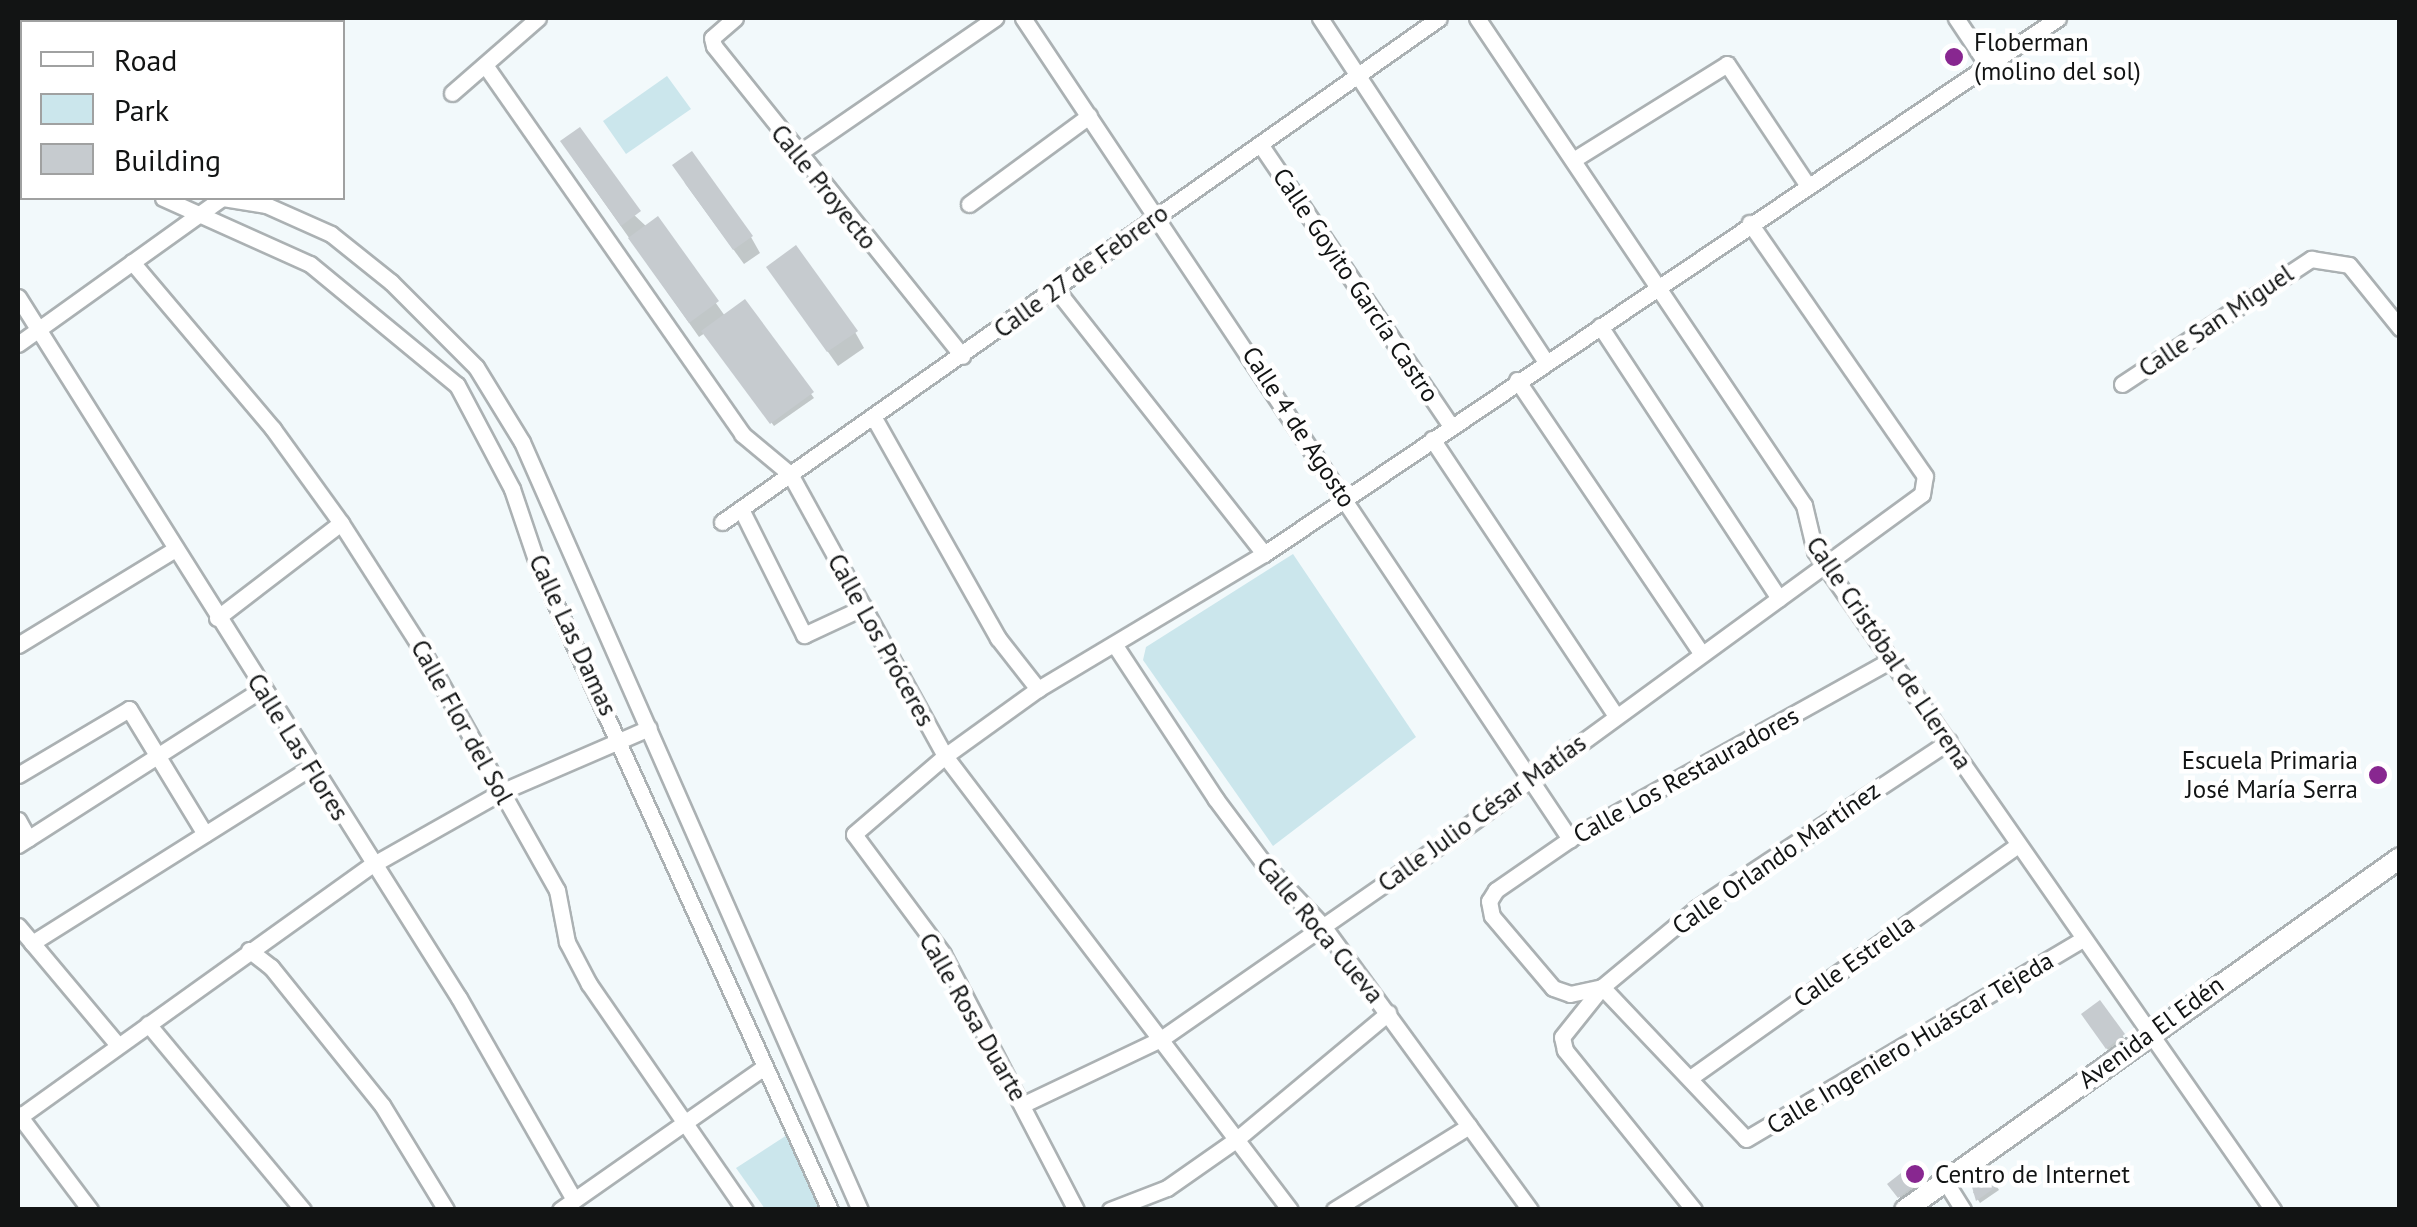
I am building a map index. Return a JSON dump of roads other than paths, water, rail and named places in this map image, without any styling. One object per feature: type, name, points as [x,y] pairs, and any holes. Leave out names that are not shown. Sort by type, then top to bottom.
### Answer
[{"type":"street","points":[[452,93],[538,18]]},
{"type":"street","name":"Calle Proyecto","points":[[735,18],[712,38],[714,46],[796,155],[962,356]]},
{"type":"street","points":[[796,155],[995,18]]},
{"type":"street","name":"Calle 4 de Agosto","points":[[1022,18],[1160,215],[1570,839]]},
{"type":"street","points":[[1320,18],[1545,361]]},
{"type":"street","name":"Calle 27 de Febrero","points":[[722,522],[1439,18]]},
{"type":"street","name":"Calle Cristóbal de Llerena","points":[[1477,18],[1804,505],[1806,530],[1825,566],[2273,1210]]},
{"type":"street","points":[[1956,18],[1988,66]]},
{"type":"street","points":[[944,756],[1038,689],[1116,647],[1264,554],[2058,18]]},
{"type":"street","points":[[1573,160],[1726,64],[1808,186]]},
{"type":"street","name":"Calle Los Próceres","points":[[485,65],[742,434],[790,474],[944,756],[1290,1210]]},
{"type":"street","points":[[969,204],[1089,116]]},
{"type":"street","name":"Calle Goyito García Castro","points":[[1260,144],[1451,426]]},
{"type":"street","name":"Calle Las Damas","points":[[167,200],[310,264],[457,384],[512,488],[538,563],[622,739],[830,1210]]},
{"type":"street","points":[[18,344],[219,200]]},
{"type":"street","name":"Calle Las Damas","points":[[235,200],[266,205],[331,234],[476,366],[522,442],[860,1210]]},
{"type":"street","name":"Calle Julio César Matías","points":[[1024,1104],[1161,1039],[1530,780],[1922,494],[1925,476],[1750,223]]},
{"type":"street","name":"Calle San Miguel","points":[[2122,384],[2311,258],[2349,264],[2400,328]]},
{"type":"street","name":"Calle Flor del Sol","points":[[132,262],[273,429],[421,648],[558,890],[567,942],[589,984],[745,1210]]},
{"type":"street","points":[[1055,288],[1264,554]]},
{"type":"street","name":"Calle Las Flores","points":[[18,297],[458,998],[567,1205]]},
{"type":"street","points":[[1600,326],[1779,598]]},
{"type":"street","points":[[457,384],[476,366]]},
{"type":"street","points":[[1517,380],[1701,653]]},
{"type":"street","points":[[874,418],[998,638],[1038,689]]},
{"type":"street","name":"Calle Goyito García Castro","points":[[1432,439],[1616,716]]},
{"type":"street","points":[[740,508],[804,635],[864,607]]},
{"type":"street","points":[[217,618],[340,523]]},
{"type":"street","points":[[18,644],[175,549]]},
{"type":"street","name":"Calle Roca Cueva","points":[[1116,647],[1215,798],[1265,865],[1323,926],[1530,1210]]},
{"type":"street","name":"Calle Los Restauradores","points":[[1602,987],[1570,994],[1541,980],[1492,916],[1489,901],[1570,839],[1891,660]]},
{"type":"street","points":[[18,820],[23,842],[262,689]]},
{"type":"street","points":[[18,774],[128,708],[206,834]]},
{"type":"street","points":[[90,1210],[18,1116],[372,865],[501,792],[648,728]]},
{"type":"street","name":"Calle Orlando Martínez","points":[[1694,1210],[1565,1050],[1569,1026],[1602,987],[1698,908],[1948,741]]},
{"type":"street","name":"Calle Rosa Duarte","points":[[944,756],[854,834],[943,954],[1076,1210]]},
{"type":"street","points":[[32,944],[311,767]]},
{"type":"street","name":"Calle Estrella","points":[[1690,1078],[2018,845]]},
{"type":"street","name":"Avenida El Edén","points":[[1905,1210],[2150,1032],[2400,858]]},
{"type":"street","points":[[693,905],[718,894]]},
{"type":"street","points":[[18,926],[118,1045]]},
{"type":"street","name":"Calle Ingeniero Huáscar Tejeda","points":[[1602,987],[1690,1078],[1737,1136],[1754,1138],[2083,939]]},
{"type":"street","points":[[249,950],[271,967],[382,1105],[446,1210]]},
{"type":"street","points":[[1110,1210],[1166,1188],[1237,1139],[1388,1012]]},
{"type":"street","points":[[148,1024],[303,1210]]},
{"type":"street","points":[[567,1205],[764,1067]]},
{"type":"street","points":[[1334,1210],[1470,1126]]},
{"type":"street","points":[[1945,1181],[1963,1210]]},
{"type":"place","name":"Floberman (molino del sol)","points":[[1954,57]]},
{"type":"place","name":"Escuela Primaria José María Serra","points":[[2378,775]]},
{"type":"place","name":"Centro de Internet","points":[[1915,1174]]}]
